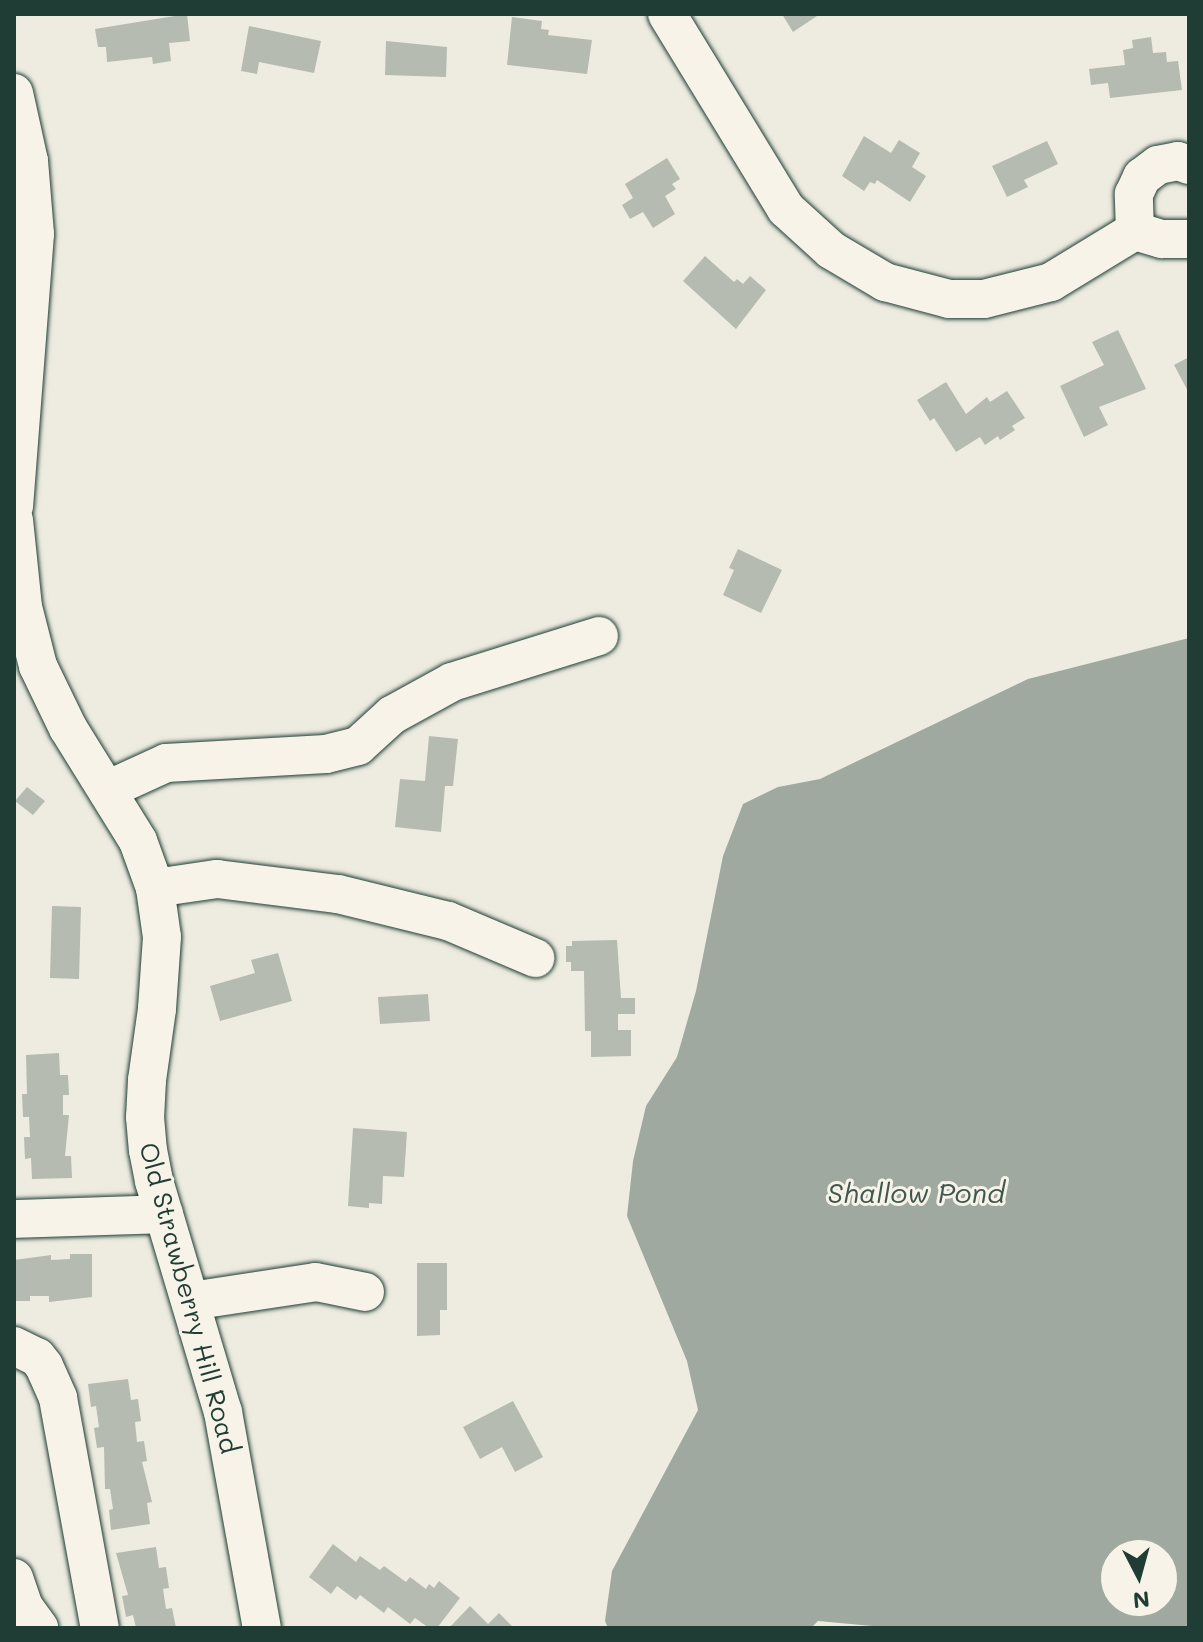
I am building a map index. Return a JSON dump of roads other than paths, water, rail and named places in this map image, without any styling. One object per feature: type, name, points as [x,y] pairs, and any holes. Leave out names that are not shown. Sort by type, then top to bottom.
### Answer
[{"type":"street","points":[[667,14],[786,209],[831,250],[885,282],[949,299],[1009,295],[1051,282],[1135,231],[1162,239],[1189,239]]},
{"type":"street","points":[[14,93],[29,161],[35,234],[14,506]]},
{"type":"street","points":[[1135,231],[1134,194],[1142,177],[1158,165],[1178,161],[1189,165]]},
{"type":"street","name":"Old Strawberry Hill Road","points":[[14,520],[23,607],[38,666],[68,728],[138,841],[161,914],[161,970],[145,1117],[154,1181],[223,1412],[262,1628]]},
{"type":"street","points":[[107,790],[166,763],[326,754],[358,746],[392,715],[452,682],[599,636]]},
{"type":"street","points":[[155,888],[217,879],[338,894],[448,921],[535,958]]},
{"type":"street","points":[[14,1219],[164,1214]]},
{"type":"street","points":[[191,1301],[316,1282],[365,1292]]},
{"type":"street","points":[[14,1346],[25,1350],[44,1366],[58,1398],[100,1628]]},
{"type":"street","points":[[14,1578],[24,1607],[39,1628]]},
{"type":"water","name":"Shallow Pond","points":[[1189,638],[1189,1628],[872,1626],[818,1621],[811,1628],[608,1628],[605,1621],[612,1571],[698,1410],[687,1361],[627,1216],[633,1161],[646,1106],[677,1057],[696,991],[723,856],[743,804],[778,787],[820,779],[1028,679]]}]
